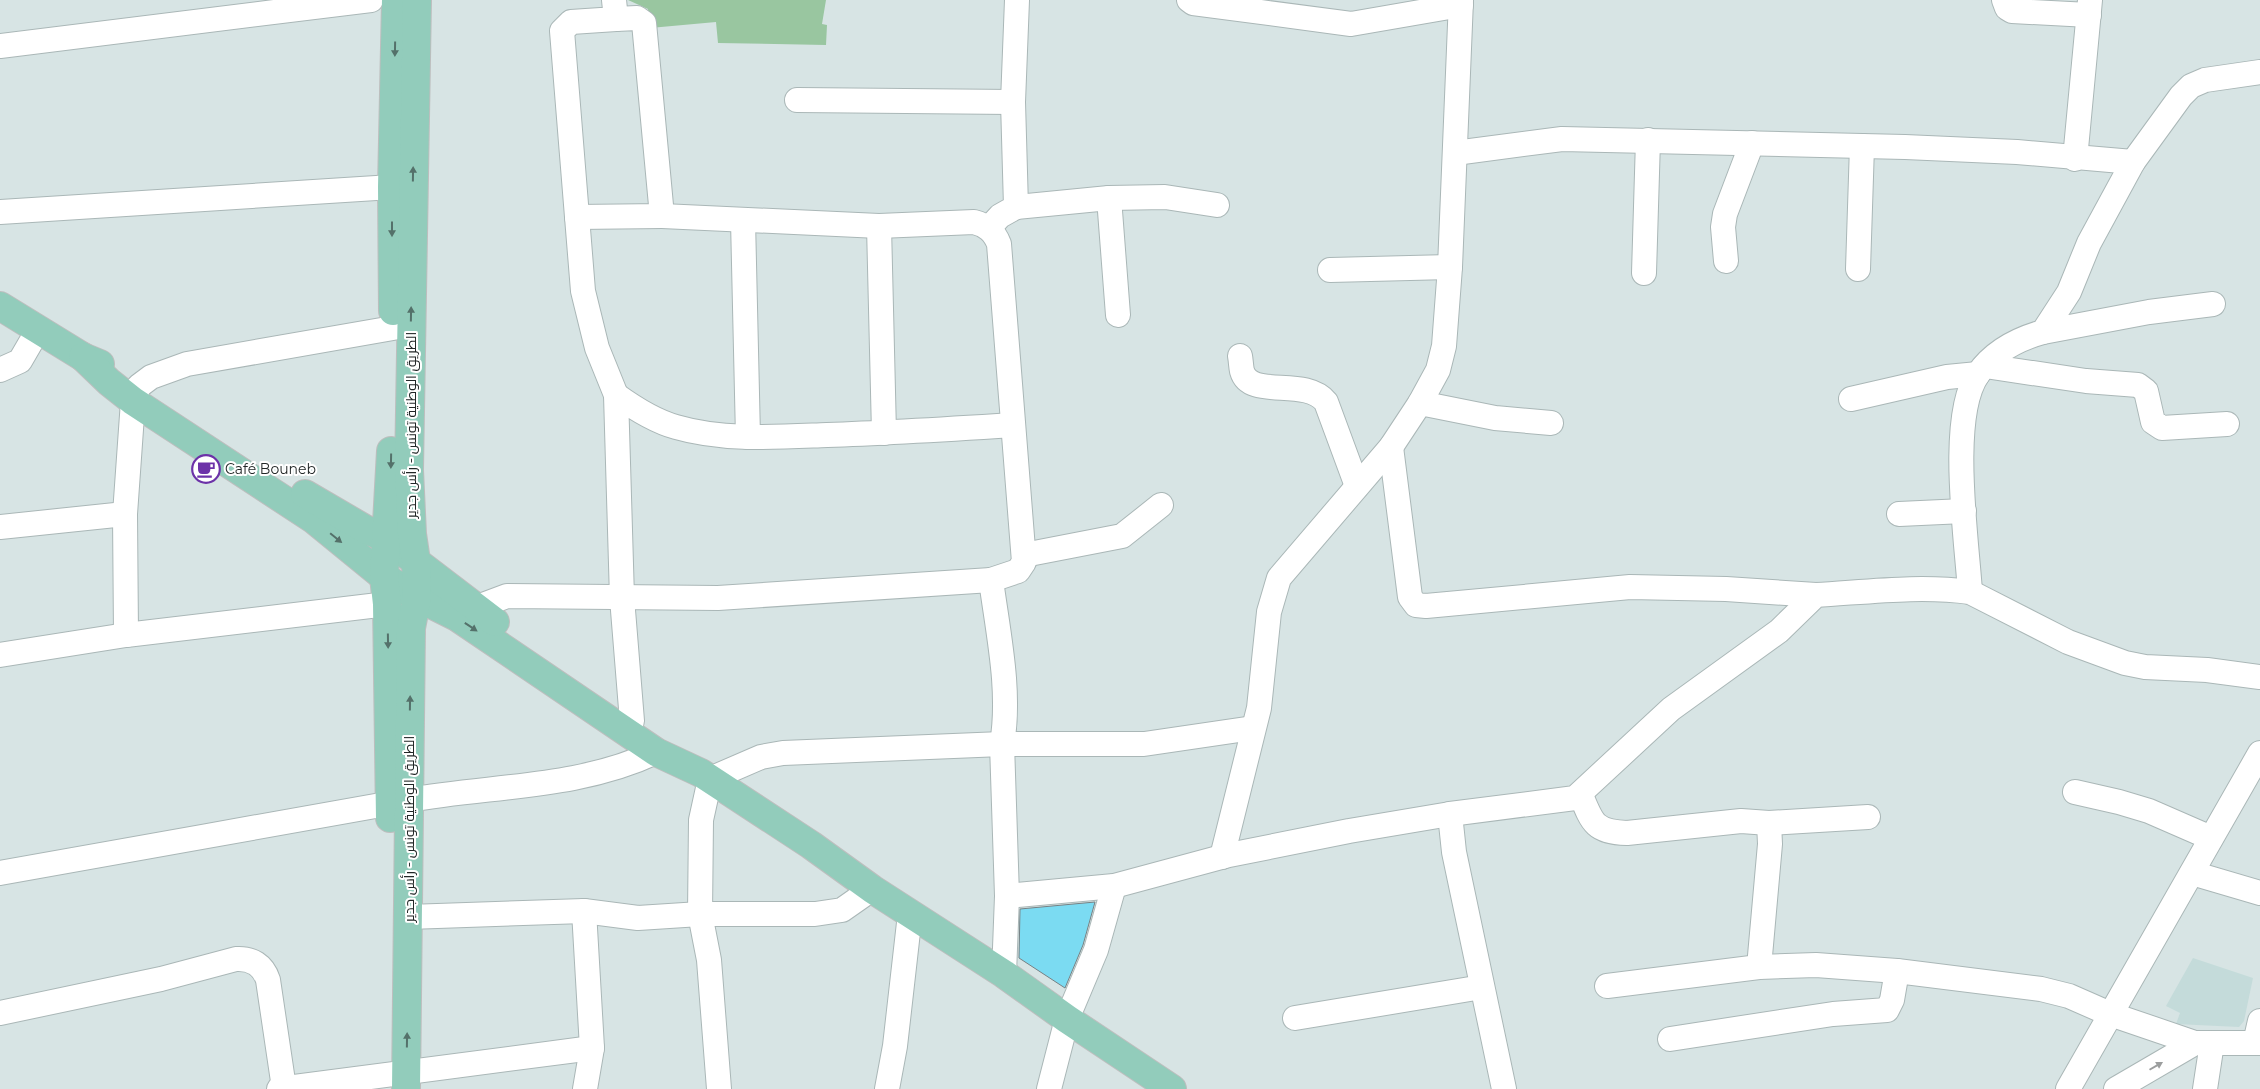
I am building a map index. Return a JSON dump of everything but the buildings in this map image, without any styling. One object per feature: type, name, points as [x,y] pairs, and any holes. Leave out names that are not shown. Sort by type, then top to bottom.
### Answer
[{"type":"main road","name":"الطريق الوطنية تونس - رأس جدير","points":[[396,0],[392,187],[391,478],[385,538],[384,577],[408,917],[397,1081]]},
{"type":"main road","name":"الطريق الوطنية تونس - رأس جدير","points":[[397,1081],[400,802],[411,628],[417,597],[409,470],[417,0]]},
{"type":"main road","points":[[0,306],[83,357],[109,382],[136,394],[330,510],[385,538],[475,608],[675,750],[706,776],[811,845],[872,890],[1004,974],[1067,1020],[1172,1089]]},
{"type":"main road","points":[[136,394],[313,520],[384,577],[417,597],[457,617],[656,752],[706,776]]},
{"type":"street","points":[[0,46],[371,0]]},
{"type":"street","points":[[1016,0],[1013,102],[1016,207]]},
{"type":"street","points":[[1190,0],[1194,3],[1350,24],[1461,2],[1450,267],[1444,346],[1438,370],[1420,403],[1391,447],[1279,578],[1269,612],[1259,708],[1222,857]]},
{"type":"street","points":[[2004,0],[2007,8],[2012,11],[2089,7],[2075,158]]},
{"type":"street","points":[[632,721],[622,598],[616,395],[597,348],[583,291],[562,31],[571,22],[615,10],[637,18],[644,23],[662,216]]},
{"type":"street","points":[[2043,332],[2069,292],[2089,243],[2133,162],[2191,86],[2205,80],[2260,72]]},
{"type":"street","points":[[797,100],[1013,102]]},
{"type":"street","points":[[1455,154],[1562,139],[1648,140],[2017,152],[2133,162]]},
{"type":"street","points":[[1644,273],[1648,140]]},
{"type":"street","points":[[1726,261],[1723,227],[1725,214],[1752,143]]},
{"type":"street","points":[[1858,269],[1862,146]]},
{"type":"street","points":[[0,212],[392,187]]},
{"type":"street","points":[[989,228],[1000,216],[1016,207],[1109,198],[1165,197],[1217,205]]},
{"type":"street","points":[[1109,198],[1118,315]]},
{"type":"street","points":[[475,608],[507,596],[718,598],[990,580],[1018,571],[1024,562],[999,244],[989,228],[967,222],[879,226],[662,216],[577,217]]},
{"type":"street","points":[[743,220],[748,437]]},
{"type":"street","points":[[879,226],[884,433]]},
{"type":"street","points":[[1330,270],[1450,267]]},
{"type":"street","points":[[1970,592],[1962,452],[1965,416],[1972,384],[1981,370],[2006,348],[2022,338],[2043,332],[2149,312],[2213,304]]},
{"type":"street","points":[[126,635],[126,514],[136,394],[150,377],[187,364],[393,328]]},
{"type":"street","points":[[0,370],[20,361],[38,330]]},
{"type":"street","points":[[1240,356],[1242,373],[1248,380],[1259,386],[1304,388],[1320,395],[1326,402],[1357,486]]},
{"type":"street","points":[[1850,399],[1981,370],[2138,385],[2146,391],[2153,422],[2162,428],[2227,424]]},
{"type":"street","points":[[616,395],[638,410],[674,427],[748,437],[884,433],[1012,425]]},
{"type":"street","points":[[1420,403],[1495,418],[1551,423]]},
{"type":"street","points":[[1391,447],[1410,597],[1416,605],[1426,606],[1630,587],[1726,589],[1816,595],[1954,590],[1970,592],[2068,642],[2125,663],[2145,667],[2206,670],[2260,677]]},
{"type":"street","points":[[1024,555],[1122,536],[1162,505]]},
{"type":"street","points":[[1899,514],[1964,511]]},
{"type":"street","points":[[0,527],[126,514]]},
{"type":"street","points":[[990,580],[1005,695],[1006,723],[1002,744],[1007,896],[1004,974]]},
{"type":"street","points":[[1007,896],[1114,886],[1222,857],[1450,814],[1568,800],[1581,795],[1671,709],[1779,631],[1816,595]]},
{"type":"street","points":[[0,655],[126,635],[387,604]]},
{"type":"street","points":[[719,1089],[709,960],[700,914],[701,820],[706,776],[761,757],[783,753],[1002,744],[1144,744],[1253,728]]},
{"type":"street","points":[[0,873],[400,802],[542,784],[596,775],[656,752]]},
{"type":"street","points":[[2068,1089],[2260,753]]},
{"type":"street","points":[[2076,792],[2119,802],[2149,812],[2211,838]]},
{"type":"street","points":[[1581,795],[1595,824],[1610,832],[1627,833],[1741,821],[1769,823],[1868,817]]},
{"type":"street","points":[[1450,814],[1454,852],[1502,1088]]},
{"type":"street","points":[[1759,967],[1770,844],[1769,823]]},
{"type":"street","points":[[2192,873],[2260,893]]},
{"type":"street","points":[[1049,1089],[1067,1020],[1096,950],[1114,886]]},
{"type":"street","points":[[408,917],[584,912],[638,918],[700,914],[830,912],[842,910],[872,890]]},
{"type":"street","points":[[584,912],[592,1048],[585,1089]]},
{"type":"street","points":[[887,1089],[895,1046],[910,914]]},
{"type":"street","points":[[0,1013],[161,979],[236,959],[248,959],[260,966],[268,980],[281,1089],[397,1081],[592,1048]]},
{"type":"street","points":[[1607,986],[1759,967],[1816,965],[1897,971],[2041,988],[2069,996],[2110,1014],[2204,1043]]},
{"type":"street","points":[[1670,1039],[1833,1014],[1887,1010],[1892,1000],[1897,971]]},
{"type":"street","points":[[1295,1018],[1482,986]]},
{"type":"street","points":[[2116,1089],[2204,1043],[2258,1036]]},
{"type":"street","points":[[2204,1043],[2205,1089]]},
{"type":"shaded area","points":[[2193,958],[2253,978],[2244,1021],[2239,1027],[2176,1024],[2180,1013],[2166,1006]]},
{"type":"green space","points":[[628,0],[826,0],[822,24],[827,25],[826,45],[718,43],[716,22],[650,28],[648,9]]},
{"type":"place","name":"Café Bouneb","points":[[206,469]]}]
